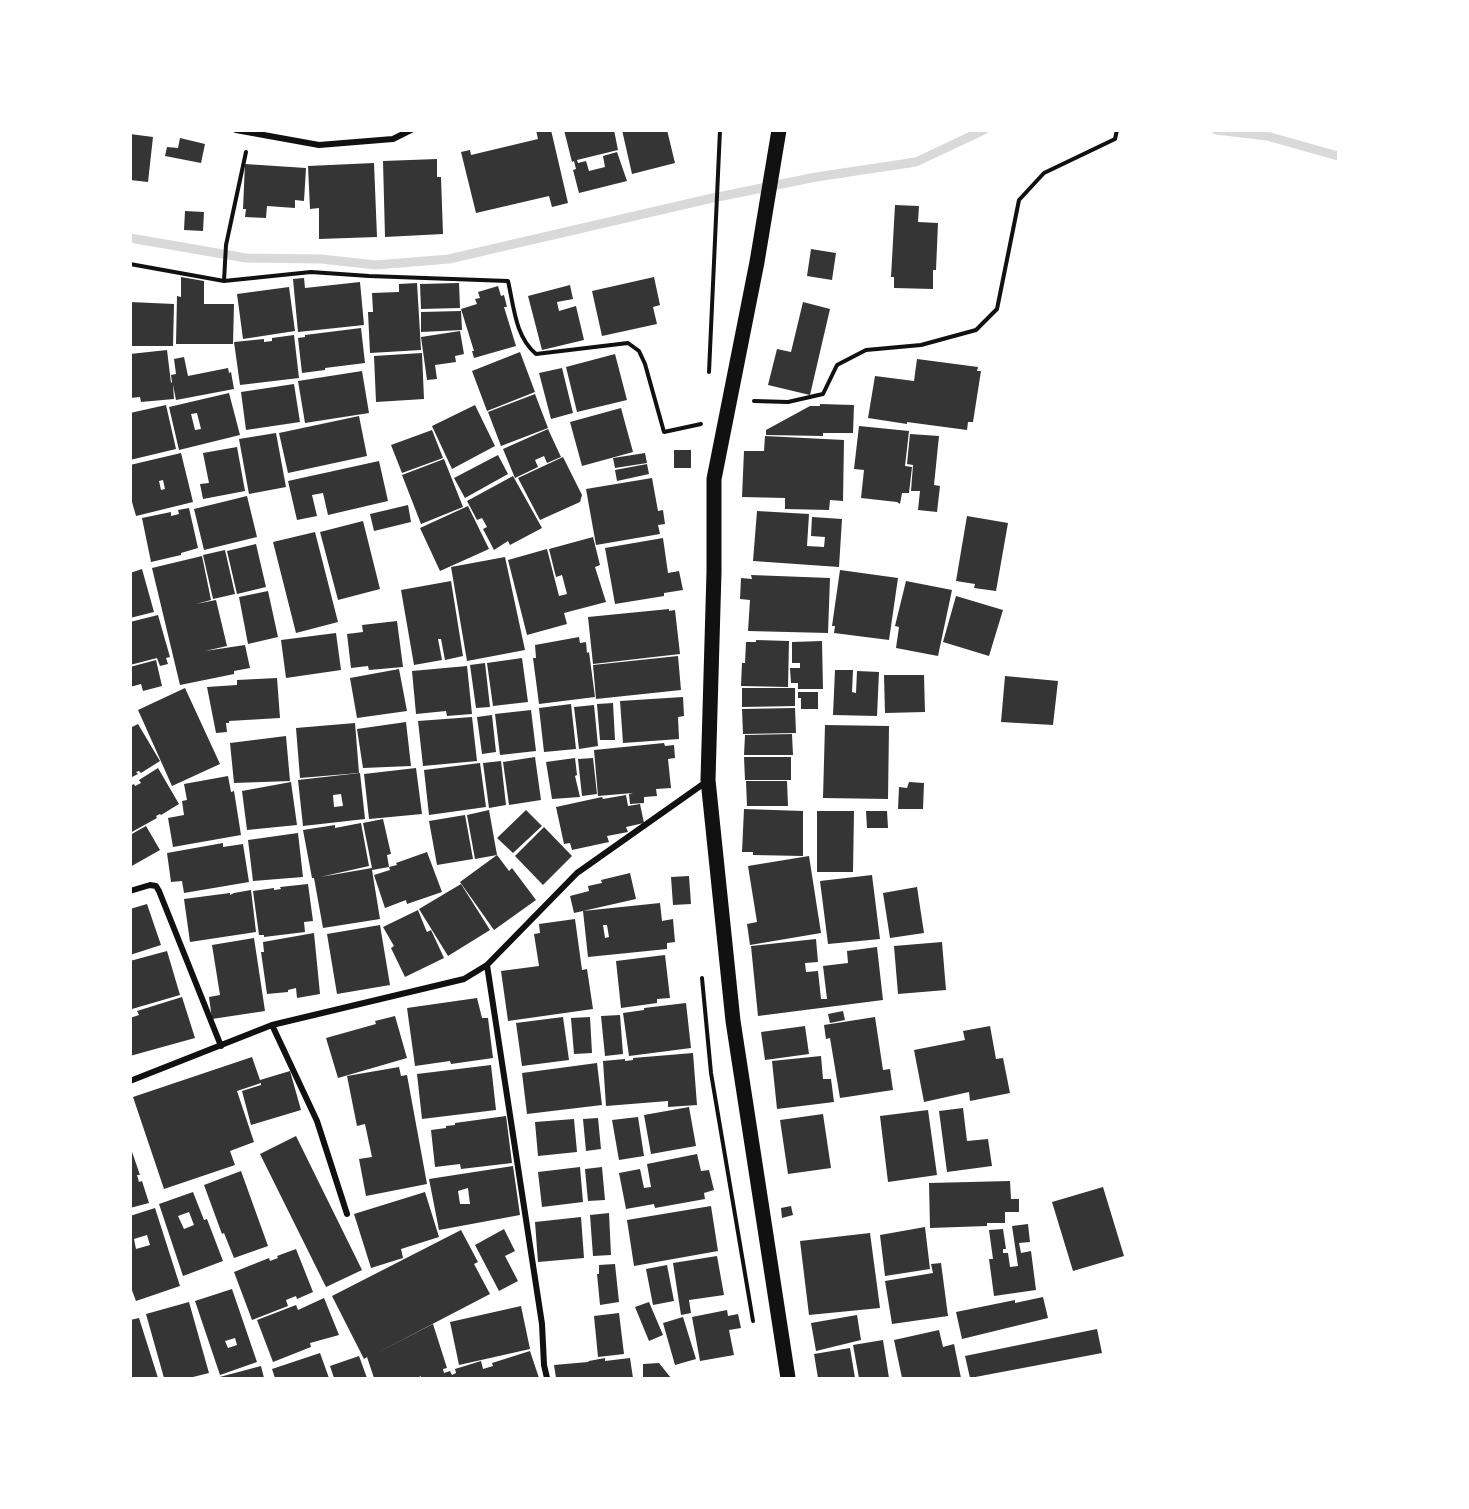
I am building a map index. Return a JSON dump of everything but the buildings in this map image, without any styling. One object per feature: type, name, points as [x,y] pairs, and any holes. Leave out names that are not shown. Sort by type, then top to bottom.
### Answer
[{"type":"main road","points":[[779,130],[757,262],[714,479],[714,572],[708,780],[733,1021],[788,1378]]},
{"type":"street","points":[[236,130],[319,145],[393,139],[411,130]]},
{"type":"street","points":[[130,1081],[272,1025],[464,979],[487,965],[577,873],[708,780]]},
{"type":"street","points":[[130,891],[150,885],[156,886],[159,891],[221,1046]]},
{"type":"street","points":[[487,965],[542,1324],[547,1378]]},
{"type":"street","points":[[272,1025],[316,1121],[347,1214]]},
{"type":"path","points":[[712,281],[720,130]]},
{"type":"path","points":[[728,401],[788,402],[823,394],[837,365],[866,350],[921,345],[976,330],[997,309],[1018,200],[1044,173],[1115,139],[1117,130]]},
{"type":"path","points":[[224,281],[226,245],[250,133]]},
{"type":"path","points":[[130,264],[224,281],[311,272],[508,281],[519,334],[536,354],[628,343],[639,351],[645,364],[664,432],[707,423]]},
{"type":"waterway","points":[[130,238],[246,258],[321,259],[376,265],[449,259],[708,199],[816,177],[916,162],[984,130]]},
{"type":"waterway","points":[[1216,130],[1267,136],[1338,156]]}]
